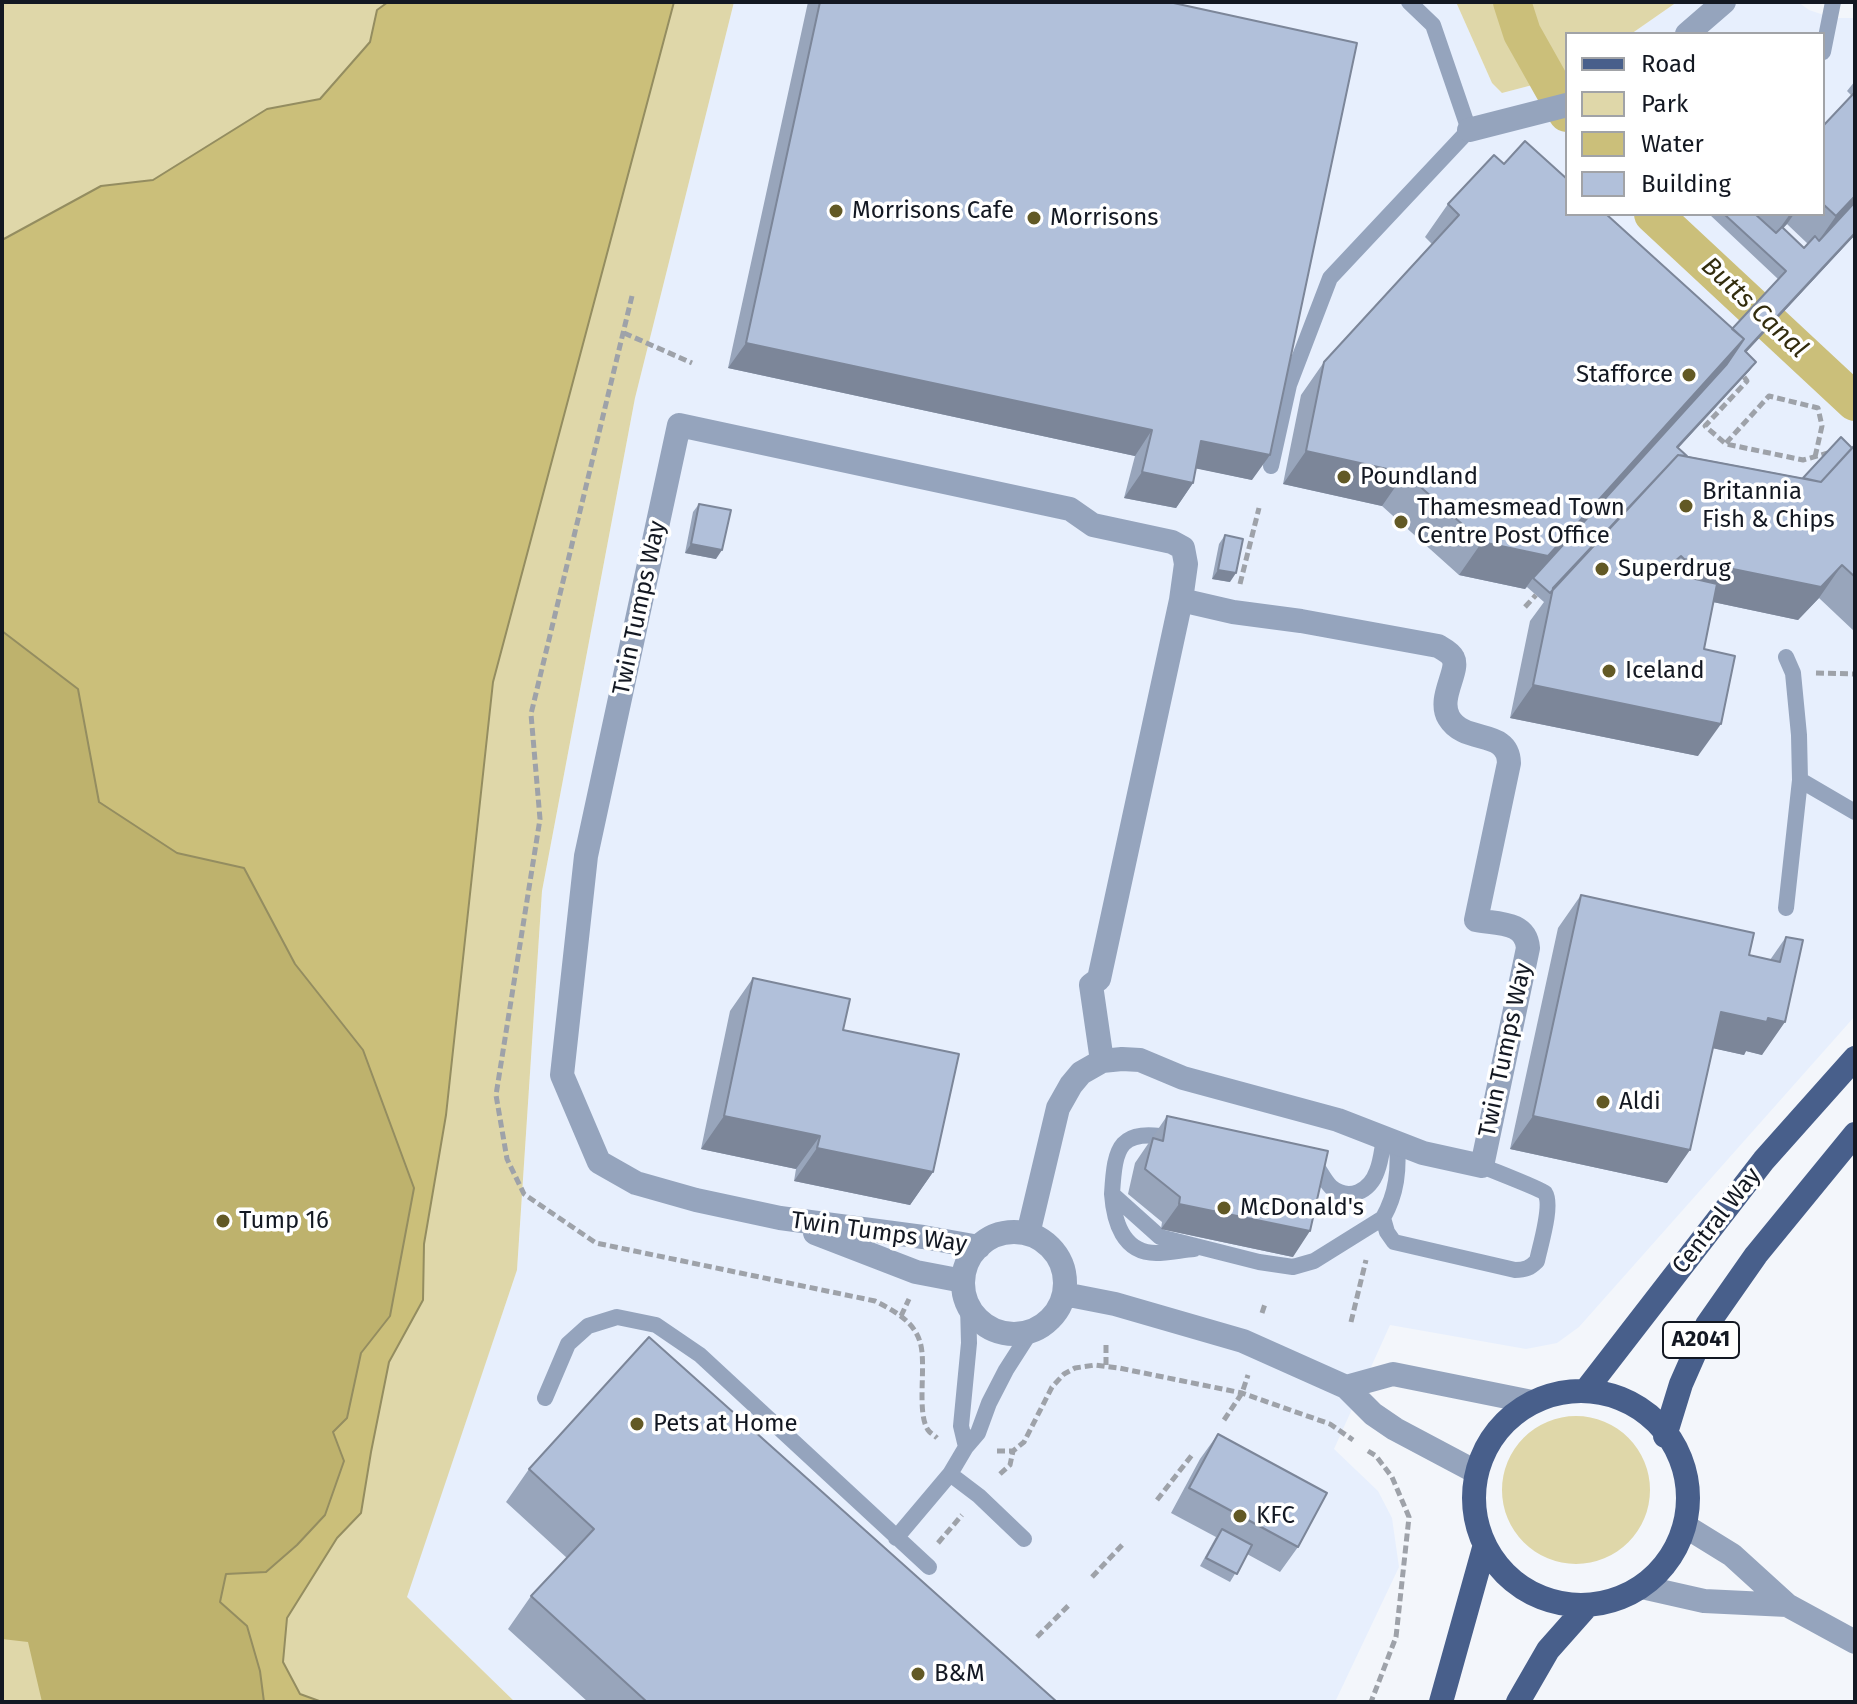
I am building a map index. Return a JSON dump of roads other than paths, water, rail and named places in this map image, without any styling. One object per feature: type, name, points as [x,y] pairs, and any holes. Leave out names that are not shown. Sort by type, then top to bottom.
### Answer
[{"type":"main road","name":"Central Way","points":[[1586,1390],[1764,1160],[1855,1058]]},
{"type":"main road","name":"A2041","points":[[1665,1436],[1681,1384],[1707,1325],[1756,1255],[1855,1134]]},
{"type":"main road","points":[[1561,1390],[1586,1390],[1625,1401],[1647,1413],[1679,1459],[1688,1492],[1685,1526],[1669,1561],[1642,1587],[1624,1597],[1587,1606],[1550,1602],[1507,1577],[1484,1548],[1473,1501],[1476,1472],[1491,1437],[1532,1402],[1561,1390]]},
{"type":"main road","points":[[1441,1702],[1484,1548]]},
{"type":"main road","points":[[1518,1702],[1548,1650],[1587,1606]]},
{"type":"street","points":[[1689,32],[1724,2]]},
{"type":"street","points":[[1469,130],[1565,106]]},
{"type":"street","name":"Twin Tumps Way","points":[[979,1247],[780,1218],[636,1183],[599,1162],[562,1075],[586,856],[679,425],[1070,509],[1093,525],[1172,542],[1183,548],[1186,564],[1181,600],[1099,979],[1091,985],[1102,1061],[1140,1060],[1183,1078],[1338,1120],[1423,1153],[1482,1166],[1528,948],[1524,931],[1476,920],[1509,763],[1505,746],[1465,732],[1449,718],[1445,707],[1455,665],[1452,656],[1438,646],[1233,612],[1181,600]]},
{"type":"street","points":[[968,1305],[987,1327],[1000,1333],[1014,1334],[1031,1331],[1046,1323],[1057,1310],[1064,1294],[1065,1279],[1061,1264],[1054,1251],[1028,1234],[1058,1108],[1081,1073],[1102,1061]]},
{"type":"street","name":"Twin Tumps Way","points":[[780,1218],[916,1272],[963,1281]]},
{"type":"street","name":"Twin Tumps Way","points":[[968,1305],[963,1281],[966,1266],[974,1252],[998,1235],[1013,1232],[1028,1234]]},
{"type":"street","points":[[1064,1294],[1115,1304],[1243,1341],[1346,1387],[1373,1414],[1395,1429],[1476,1472]]},
{"type":"street","points":[[1346,1387],[1393,1374],[1532,1402]]},
{"type":"street","points":[[1685,1526],[1732,1555],[1787,1605],[1855,1642]]},
{"type":"street","points":[[1642,1587],[1704,1601],[1787,1605]]},
{"type":"lane","points":[[1271,466],[1289,385],[1330,278],[1469,130],[1433,25],[1409,2]]},
{"type":"lane","points":[[1825,42],[1833,2]]},
{"type":"lane","points":[[1786,908],[1800,780],[1799,735],[1790,665]]},
{"type":"lane","points":[[1800,780],[1855,812]]},
{"type":"lane","points":[[1197,1142],[1155,1135],[1136,1136],[1126,1141],[1117,1151],[1112,1194],[1117,1227],[1126,1241],[1140,1251],[1155,1253],[1204,1248]]},
{"type":"lane","points":[[1300,1151],[1316,1165],[1331,1186],[1352,1195],[1371,1183],[1390,1140]]},
{"type":"lane","points":[[1112,1194],[1160,1237],[1259,1262],[1293,1267],[1314,1261],[1383,1218],[1390,1206],[1399,1168],[1390,1140]]},
{"type":"lane","points":[[1383,1218],[1394,1242],[1515,1270],[1531,1267],[1537,1261],[1547,1211],[1545,1193],[1482,1166]]},
{"type":"lane","points":[[966,1447],[961,1426],[969,1343],[968,1305]]},
{"type":"lane","points":[[545,1398],[568,1344],[588,1326],[617,1317],[656,1325],[700,1355],[929,1567]]},
{"type":"lane","points":[[896,1538],[950,1474],[978,1433],[1006,1370],[1031,1331]]},
{"type":"lane","points":[[950,1474],[979,1496],[1024,1539]]},
{"type":"water","points":[[388,2],[674,2],[493,682],[446,1115],[424,1244],[423,1300],[389,1362],[361,1513],[337,1538],[287,1618],[283,1662],[300,1694],[322,1702],[264,1702],[260,1671],[247,1626],[220,1602],[226,1574],[266,1572],[325,1515],[344,1461],[333,1432],[347,1418],[361,1353],[390,1316],[414,1188],[363,1050],[295,964],[244,868],[177,853],[99,802],[78,689],[2,631],[2,240],[101,186],[153,180],[267,109],[320,99],[370,42],[377,10]]},
{"type":"waterway","name":"Butts Canal","points":[[1512,2],[1522,33],[1565,109]]},
{"type":"waterway","name":"Butts Canal","points":[[1655,216],[1855,402]]},
{"type":"place","name":"Morrisons Cafe","points":[[836,211]]},
{"type":"place","name":"Morrisons","points":[[1034,218]]},
{"type":"place","name":"Stafforce","points":[[1689,375]]},
{"type":"place","name":"Poundland","points":[[1344,477]]},
{"type":"place","name":"Britannia Fish & Chips","points":[[1686,506]]},
{"type":"place","name":"Thamesmead Town Centre Post Office","points":[[1401,522]]},
{"type":"place","name":"Superdrug","points":[[1602,569]]},
{"type":"place","name":"Iceland","points":[[1609,671]]},
{"type":"place","name":"Aldi","points":[[1603,1102]]},
{"type":"place","name":"McDonald's","points":[[1224,1208]]},
{"type":"place","name":"Tump 16","points":[[223,1221]]},
{"type":"place","name":"Pets at Home","points":[[637,1424]]},
{"type":"place","name":"KFC","points":[[1240,1516]]},
{"type":"place","name":"B&M","points":[[918,1674]]}]
